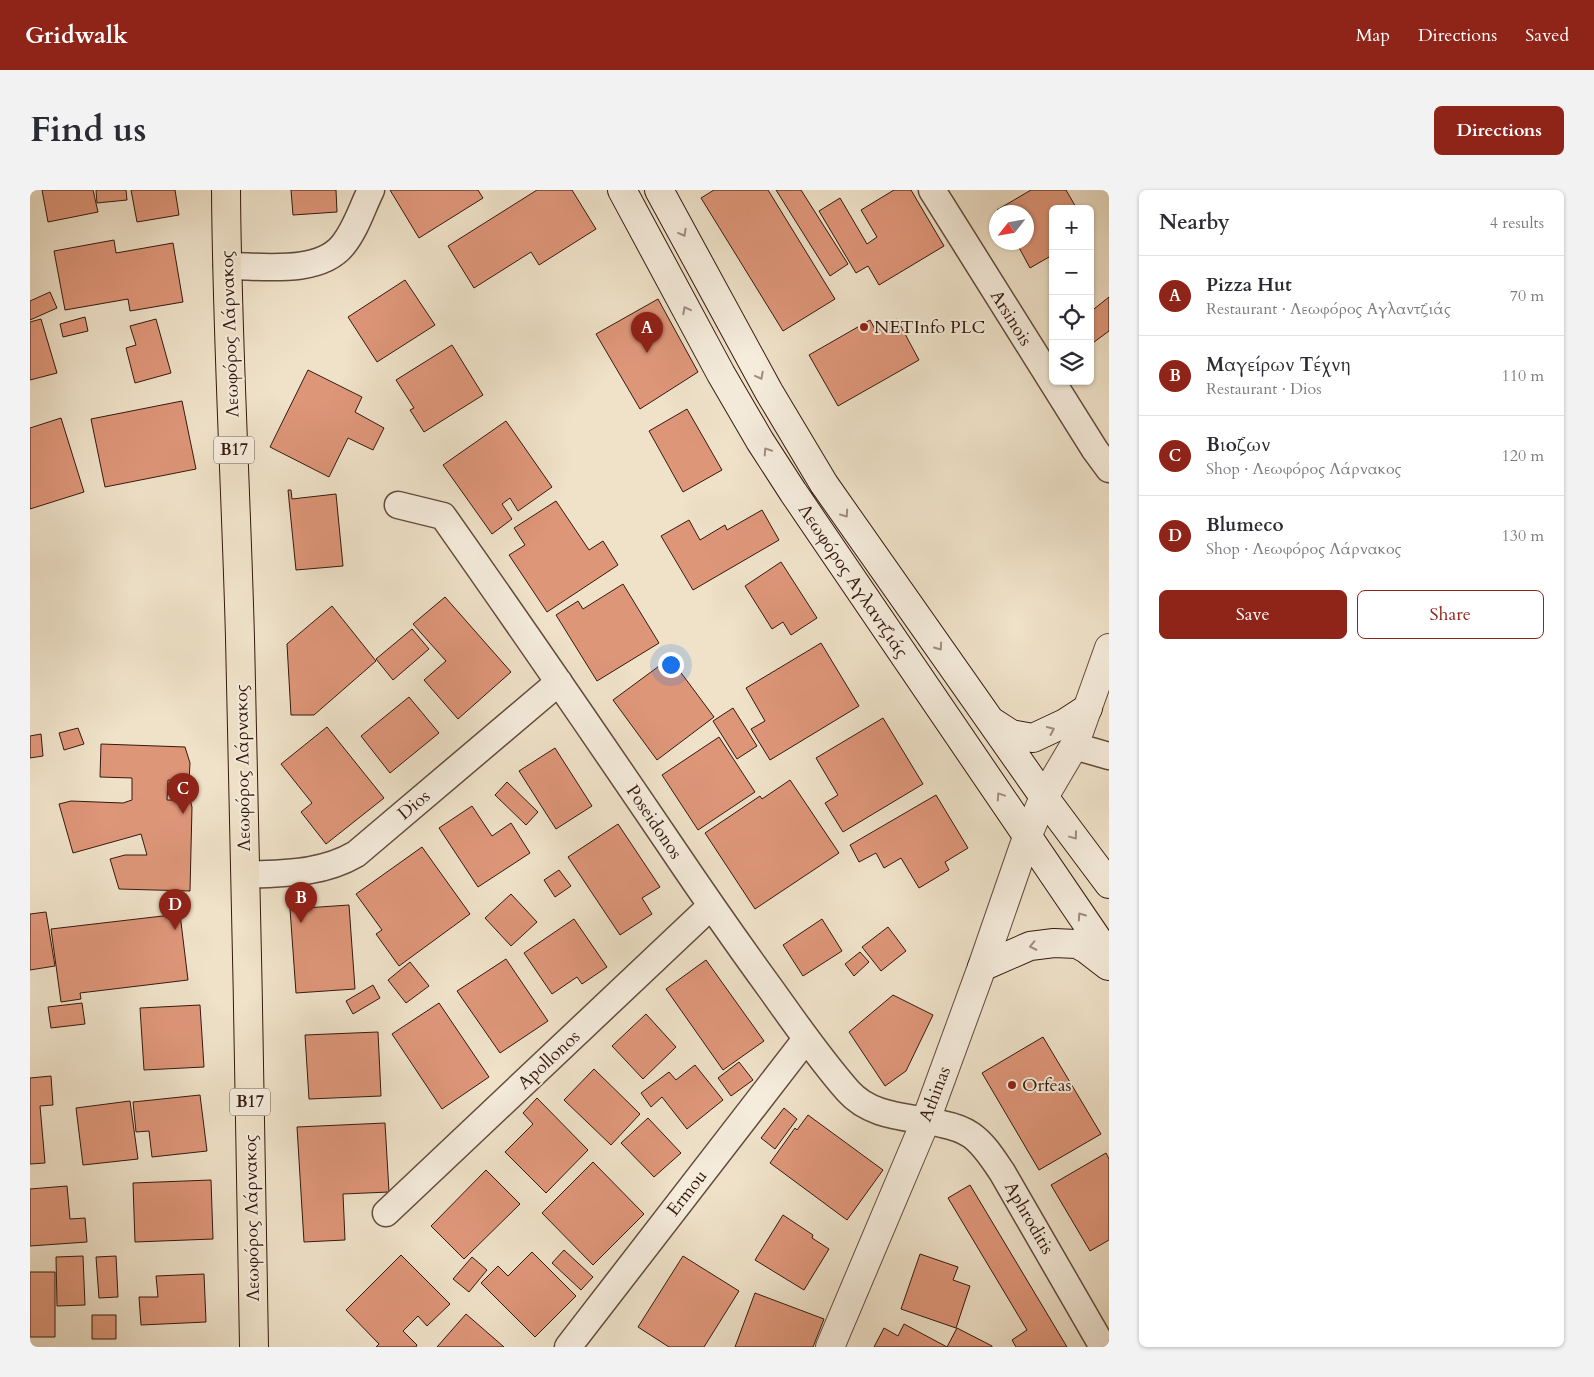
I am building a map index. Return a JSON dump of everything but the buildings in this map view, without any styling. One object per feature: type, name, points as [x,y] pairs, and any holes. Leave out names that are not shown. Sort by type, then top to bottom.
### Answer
[{"type":"main road","name":"Λεωφόρος Λάρνακος","points":[[226,190],[246,875],[254,1347]]},
{"type":"main road","name":"Λεωφόρος Αγλαντζιάς","points":[[622,190],[721,374],[760,441],[1109,956]]},
{"type":"main road","name":"Λεωφόρος Αγλαντζιάς","points":[[659,190],[769,392],[824,484],[1044,797],[1109,884]]},
{"type":"main road","name":"Athinas","points":[[830,1347],[926,1120],[1027,837],[1044,797],[1074,746],[1109,648]]},
{"type":"main road","points":[[991,722],[1011,734],[1033,738],[1065,723],[1088,708]]},
{"type":"main road","points":[[982,967],[1030,946],[1054,943],[1082,946],[1109,967]]},
{"type":"street","points":[[227,266],[315,264],[329,257],[342,246],[350,235],[371,190]]},
{"type":"street","name":"Arsinois","points":[[932,190],[1094,450],[1109,469]]},
{"type":"street","name":"Poseidonos","points":[[398,505],[443,516],[559,682],[711,906],[806,1039],[849,1092],[862,1104],[875,1111],[926,1120]]},
{"type":"street","name":"Dios","points":[[246,875],[304,872],[334,865],[356,854],[559,682]]},
{"type":"street","points":[[1074,746],[1109,756]]},
{"type":"street","name":"Apollonos","points":[[386,1213],[711,906]]},
{"type":"street","name":"Ermou","points":[[568,1347],[806,1039]]},
{"type":"street","name":"Aphroditis","points":[[926,1120],[960,1129],[970,1134],[989,1154],[1002,1172],[1103,1347]]},
{"type":"place","name":"NETInfo PLC","points":[[864,327]]},
{"type":"place","name":"Pizza Hut","points":[[647,353]]},
{"type":"place","name":"Βιοζων","points":[[183,814]]},
{"type":"place","name":"Μαγείρων Τέχνη","points":[[301,923]]},
{"type":"place","name":"Blumeco","points":[[175,930]]},
{"type":"place","name":"Orfeas","points":[[1012,1085]]}]
